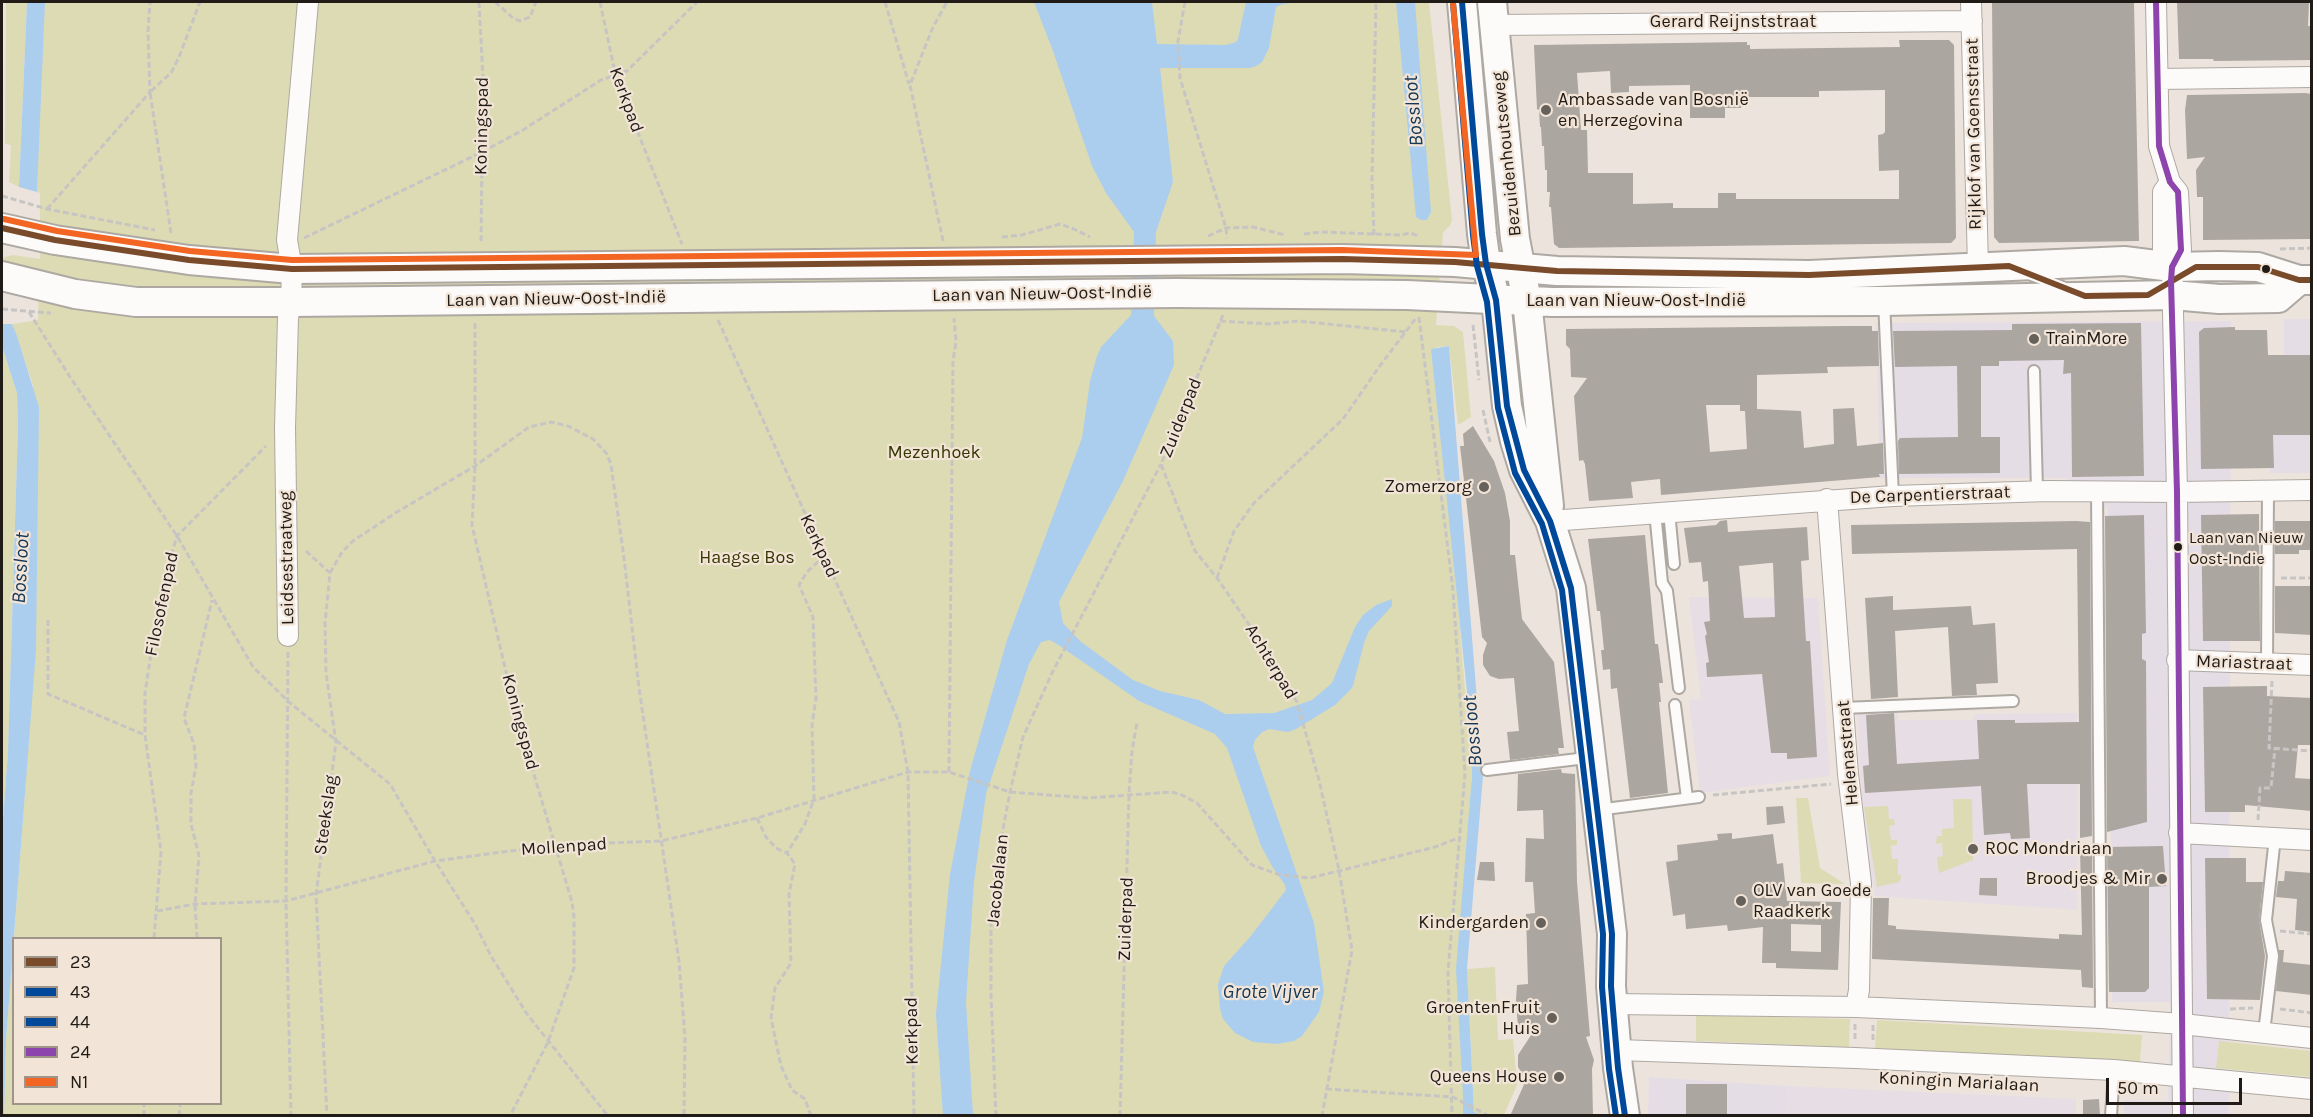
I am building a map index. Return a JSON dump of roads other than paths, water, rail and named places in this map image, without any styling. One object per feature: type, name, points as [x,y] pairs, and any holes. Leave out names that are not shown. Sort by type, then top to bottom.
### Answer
[{"type":"main road","name":"Bezuidenhoutseweg","points":[[1462,2],[1486,264],[1496,300],[1507,406],[1524,470],[1550,521],[1571,588],[1625,1050],[1625,1114]]},
{"type":"main road","name":"Bezuidenhoutseweg","points":[[1493,13],[1515,239],[1527,301],[1550,521]]},
{"type":"main road","name":"Laan van Nieuw-Oost-Indië","points":[[2,228],[55,240],[189,260],[292,269],[693,267],[948,262],[1101,250],[1176,261],[1342,259],[1486,264],[1557,271],[1809,275],[2124,261],[2172,281],[2200,299],[2278,298],[2305,280]]},
{"type":"main road","name":"Laan van Nieuw-Oost-Indië","points":[[2,276],[75,294],[136,302],[1176,293],[1351,294],[1561,302],[1884,300],[2085,296],[2172,281]]},
{"type":"street","name":"Leidsestraatweg","points":[[288,636],[285,428],[288,318],[292,269],[287,240],[308,2]]},
{"type":"street","points":[[2156,2],[2159,146],[2170,182],[2163,192],[2163,251],[2172,281],[2177,492],[2183,1116]]},
{"type":"street","name":"Gerard Reijnststraat","points":[[1493,13],[1972,11]]},
{"type":"street","name":"Rijklof van Goensstraat","points":[[1972,11],[1978,266]]},
{"type":"street","points":[[2158,79],[2312,77]]},
{"type":"street","name":"De Carpentierstraat","points":[[1550,521],[1662,511],[1893,496],[2043,491],[2312,490]]},
{"type":"street","name":"Helenastraat","points":[[1827,499],[1849,782],[1861,883],[1859,990],[1865,1008]]},
{"type":"street","name":"Mariastraat","points":[[2177,660],[2312,665]]},
{"type":"street","points":[[2179,833],[2312,840]]},
{"type":"street","points":[[1620,1003],[1865,1008],[2101,1018],[2312,1038]]},
{"type":"street","name":"Koningin Marialaan","points":[[1625,1050],[2114,1070],[2312,1089]]},
{"type":"lane","name":"Laan van Nieuw-Oost-Indië","points":[[2009,266],[2085,296]]},
{"type":"lane","points":[[1884,300],[1893,496]]},
{"type":"lane","points":[[2034,371],[2043,491]]},
{"type":"lane","points":[[2268,490],[2270,664]]},
{"type":"lane","points":[[2097,491],[2101,1018]]},
{"type":"lane","points":[[1662,511],[1674,564]]},
{"type":"lane","points":[[1662,511],[1662,583],[1667,591],[1679,688]]},
{"type":"lane","points":[[1843,708],[2013,701]]},
{"type":"lane","points":[[1676,705],[1687,798]]},
{"type":"lane","points":[[1487,770],[1578,759]]},
{"type":"lane","points":[[1597,810],[1699,797]]},
{"type":"lane","points":[[2264,1033],[2273,956],[2266,920],[2266,836]]},
{"type":"lane","points":[[2111,1116],[2114,1070]]},
{"type":"water","points":[[27,2],[45,2],[37,192],[19,187]]},
{"type":"water","name":"Grote Vijver","points":[[1034,2],[1152,2],[1157,44],[1226,45],[1238,39],[1246,2],[1300,2],[1276,7],[1269,48],[1262,62],[1256,66],[1250,68],[1160,68],[1173,182],[1156,232],[1154,316],[1173,341],[1174,365],[1123,481],[1059,602],[1063,623],[1080,641],[1133,680],[1160,691],[1199,700],[1225,714],[1274,713],[1312,700],[1332,683],[1355,627],[1363,615],[1376,605],[1392,599],[1392,606],[1369,631],[1350,690],[1335,705],[1296,729],[1288,732],[1269,729],[1261,733],[1253,747],[1314,923],[1324,992],[1319,1012],[1302,1036],[1294,1041],[1277,1044],[1253,1042],[1235,1033],[1223,1019],[1220,1009],[1218,984],[1224,966],[1250,937],[1286,890],[1261,846],[1227,748],[1215,734],[1139,701],[1060,646],[1050,640],[1041,642],[1029,664],[986,794],[974,882],[966,1002],[973,1115],[943,1116],[936,1014],[950,874],[970,771],[1007,640],[1082,438],[1090,381],[1097,356],[1101,347],[1131,315],[1134,232],[1106,193],[1092,166]]},
{"type":"water","name":"Bossloot","points":[[1396,2],[1415,2],[1431,212],[1427,220],[1416,217]]},
{"type":"water","name":"Bossloot","points":[[2,324],[12,324],[39,407],[36,650],[14,937],[12,937],[4,1116],[2,1115],[2,833],[8,752],[18,425],[17,393],[2,346]]},
{"type":"water","name":"Bossloot","points":[[1449,346],[1483,776],[1467,969],[1474,1112],[1481,1115],[1463,1115],[1456,969],[1472,775],[1467,692],[1431,349]]},
{"type":"place","name":"Ambassade van Bosnië en Herzegovina","points":[[1546,110]]},
{"type":"place","name":"TrainMore","points":[[2034,339]]},
{"type":"place","name":"Zomerzorg","points":[[1484,487]]},
{"type":"place","name":"Laan van Nieuw Oost-Indie","points":[[2178,547]]},
{"type":"place","name":"ROC Mondriaan","points":[[1973,849]]},
{"type":"place","name":"Broodjes & Mir","points":[[2162,879]]},
{"type":"place","name":"OLV van Goede Raadkerk","points":[[1741,901]]},
{"type":"place","name":"Kindergarden","points":[[1541,923]]},
{"type":"place","name":"GroentenFruit Huis","points":[[1552,1018]]},
{"type":"place","name":"Queens House","points":[[1559,1077]]},
{"type":"park label","name":"Mezenhoek","points":[[934,453]]},
{"type":"park label","name":"Haagse Bos","points":[[747,558]]}]
